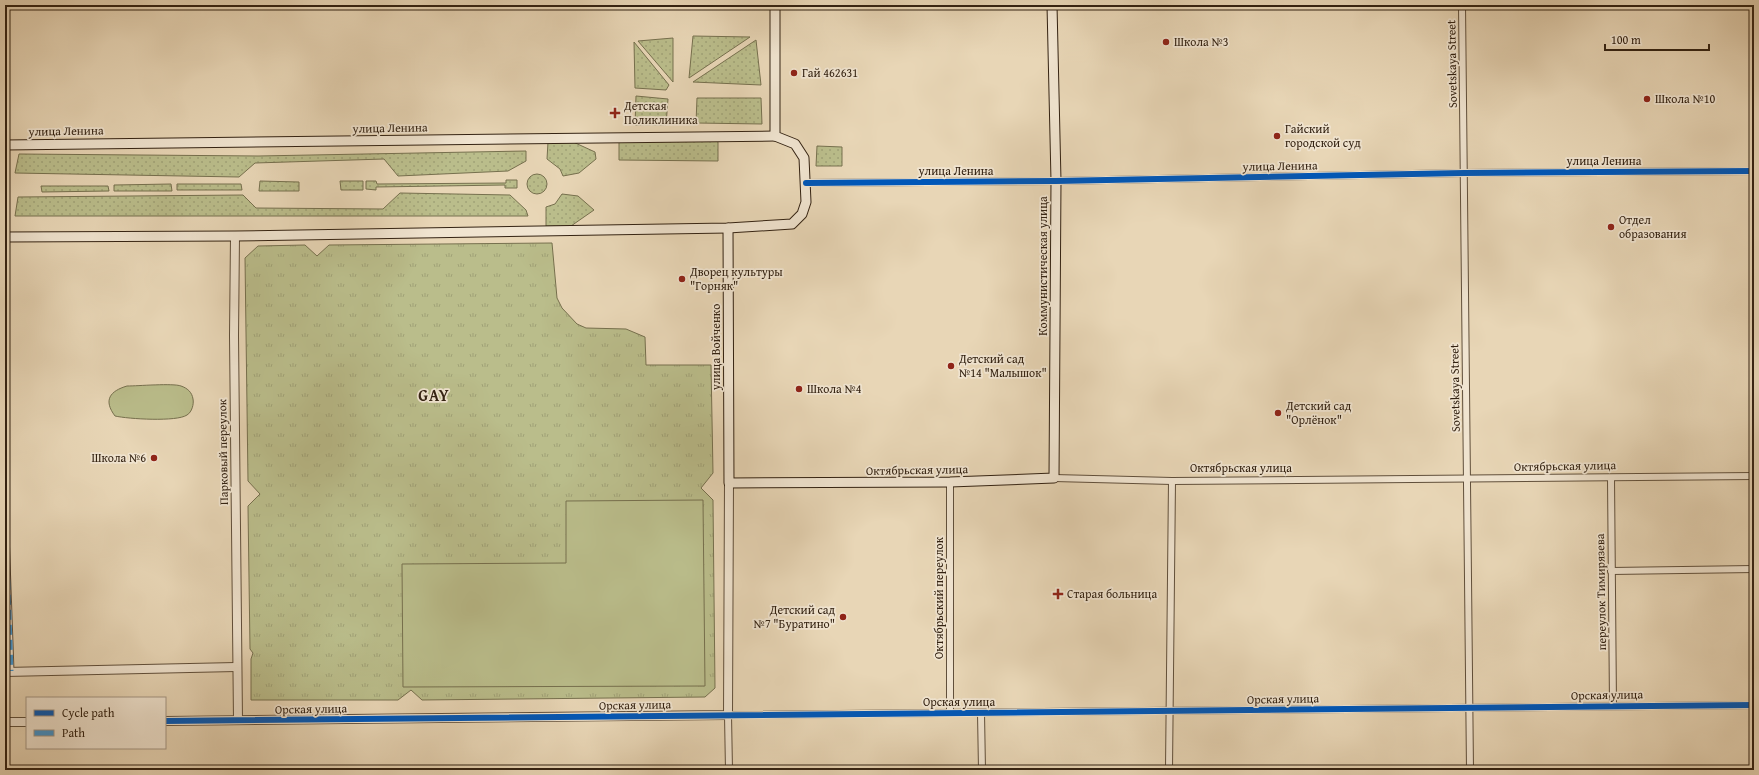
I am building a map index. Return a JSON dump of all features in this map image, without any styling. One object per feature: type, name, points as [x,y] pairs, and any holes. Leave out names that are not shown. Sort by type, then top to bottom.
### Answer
[{"type":"main road","points":[[5,237],[235,236],[728,228],[792,224],[804,210],[806,202],[806,183],[804,158],[801,151],[795,144],[775,136],[775,5]]},
{"type":"main road","name":"Коммунистическая улица","points":[[1052,5],[1056,181],[1054,478]]},
{"type":"main road","name":"улица Ленина","points":[[5,145],[775,136]]},
{"type":"main road","name":"улица Войченко","points":[[728,228],[729,483]]},
{"type":"main road","name":"Октябрьская улица","points":[[729,483],[950,482],[1054,478]]},
{"type":"street","name":"Sovetskaya Street","points":[[1462,5],[1470,770]]},
{"type":"street","name":"улица Ленина","points":[[806,183],[1056,181],[1464,173],[1754,171]]},
{"type":"street","name":"Парковый переулок","points":[[235,236],[234,336],[236,667]]},
{"type":"street","name":"Октябрьская улица","points":[[1054,478],[1172,481],[1754,476]]},
{"type":"street","name":"переулок Тимирязева","points":[[1610,478],[1613,706]]},
{"type":"street","points":[[1170,770],[1172,481]]},
{"type":"street","name":"Октябрьский переулок","points":[[950,482],[950,713]]},
{"type":"street","name":"улица Войченко","points":[[729,483],[729,770]]},
{"type":"street","points":[[5,505],[8,671],[236,667],[238,720]]},
{"type":"street","points":[[1611,571],[1754,569]]},
{"type":"street","name":"Орская улица","points":[[166,721],[1754,705]]},
{"type":"street","points":[[981,713],[982,770]]},
{"type":"street","points":[[5,722],[26,722]]},
{"type":"green space","points":[[693,36],[750,37],[689,78]]},
{"type":"green space","points":[[673,38],[673,82],[638,41]]},
{"type":"green space","points":[[756,40],[761,85],[693,82]]},
{"type":"green space","points":[[634,42],[669,85],[666,90],[635,88]]},
{"type":"green space","points":[[636,96],[668,99],[666,125],[635,125]]},
{"type":"green space","points":[[697,98],[761,98],[762,124],[696,123]]},
{"type":"green space","points":[[571,141],[595,152],[596,159],[579,173],[563,176],[560,169],[547,159],[548,142]]},
{"type":"green space","points":[[718,141],[718,161],[619,160],[619,142]]},
{"type":"green space","points":[[817,146],[842,147],[842,166],[816,166]]},
{"type":"green space","points":[[526,151],[526,161],[508,171],[398,176],[384,159],[255,163],[239,177],[15,173],[19,154],[258,156]]},
{"type":"green space","points":[[537,174],[544,177],[547,184],[544,191],[537,194],[530,191],[527,184],[530,177]]},
{"type":"green space","points":[[506,180],[517,180],[517,188],[505,188],[505,185],[376,187],[376,190],[366,189],[366,181],[376,181],[377,184],[506,183]]},
{"type":"green space","points":[[260,181],[299,182],[299,191],[259,191]]},
{"type":"green space","points":[[340,181],[363,181],[363,190],[341,190]]},
{"type":"green space","points":[[171,184],[172,191],[114,191],[114,185]]},
{"type":"green space","points":[[177,184],[241,184],[242,190],[177,190]]},
{"type":"green space","points":[[41,186],[108,186],[109,191],[42,192]]},
{"type":"green space","points":[[400,193],[510,195],[526,210],[528,216],[15,216],[18,197],[243,195],[256,208],[383,209]]},
{"type":"green space","points":[[562,194],[578,196],[594,210],[571,226],[546,226],[546,207],[555,204]]},
{"type":"green space","points":[[552,243],[557,298],[562,308],[577,324],[586,328],[626,329],[645,337],[646,365],[711,365],[713,473],[701,488],[713,500],[715,688],[705,697],[422,700],[411,690],[398,700],[251,700],[251,659],[253,653],[250,649],[248,506],[260,494],[248,481],[245,258],[258,246],[305,245],[317,256],[329,245]]},
{"type":"green space","points":[[127,386],[181,386],[192,394],[192,408],[187,415],[173,419],[141,419],[115,416],[109,405],[110,397],[116,391]]},
{"type":"green space","points":[[703,500],[705,686],[403,687],[402,564],[566,563],[566,501]]},
{"type":"marked path","points":[[5,505],[11,671]]},
{"type":"cycle path","points":[[806,183],[1056,181],[1464,173],[1754,171]]},
{"type":"cycle path","points":[[166,721],[1754,705]]},
{"type":"place","name":"Школа №3","points":[[1166,42]]},
{"type":"place","name":"Гай 462631","points":[[794,73]]},
{"type":"place","name":"Школа №10","points":[[1647,99]]},
{"type":"place","name":"Детская Поликлиника","points":[[615,113]]},
{"type":"place","name":"Гайский городской суд","points":[[1277,136]]},
{"type":"place","name":"Отдел образования","points":[[1611,227]]},
{"type":"place","name":"Дворец культуры \"Горняк\"","points":[[682,279]]},
{"type":"place","name":"Детский сад №14 \"Малышок\"","points":[[951,366]]},
{"type":"place","name":"Школа №4","points":[[799,389]]},
{"type":"place","name":"Детский сад \"Орлёнок\"","points":[[1278,413]]},
{"type":"place","name":"Школа №6","points":[[154,458]]},
{"type":"place","name":"Старая больница","points":[[1058,594]]},
{"type":"place","name":"Детский сад №7 \"Буратино\"","points":[[843,617]]},
{"type":"district","name":"GAY","points":[[434,395]]}]
